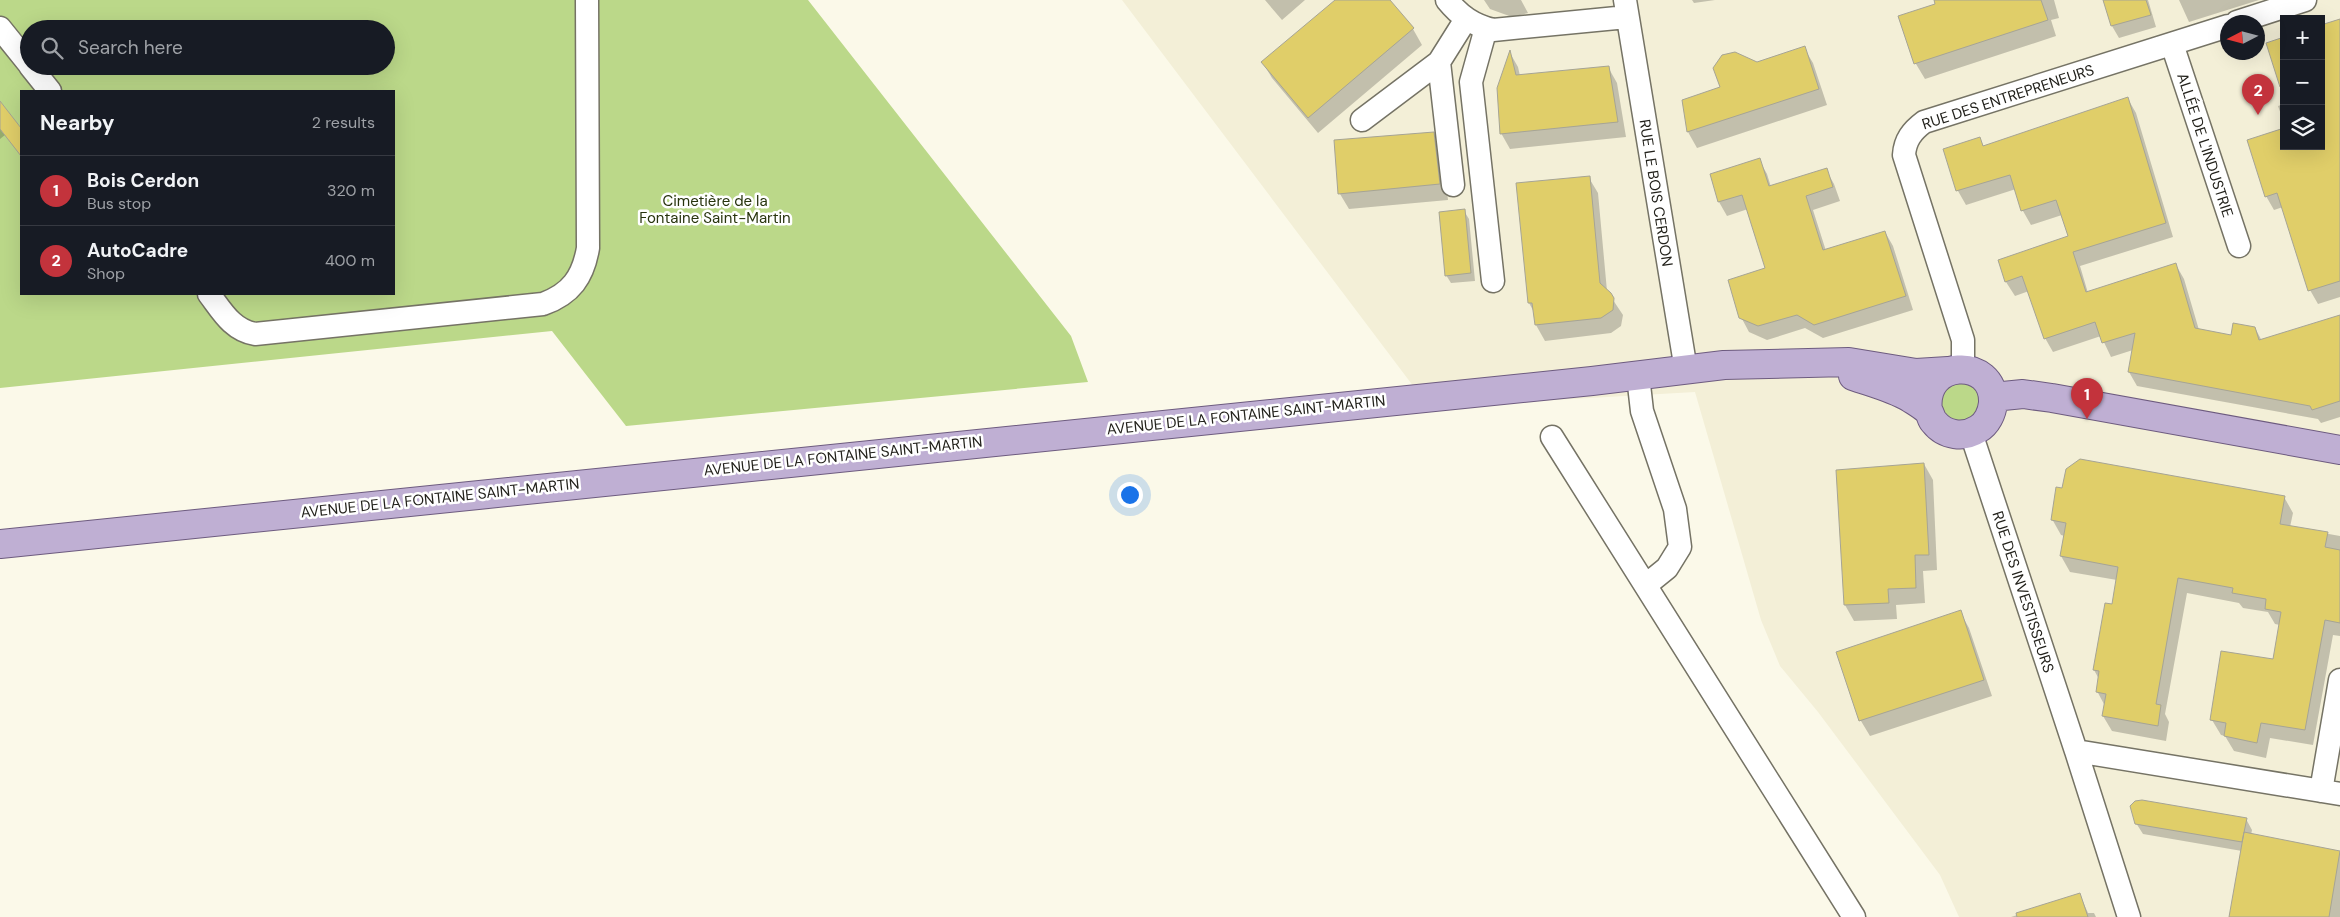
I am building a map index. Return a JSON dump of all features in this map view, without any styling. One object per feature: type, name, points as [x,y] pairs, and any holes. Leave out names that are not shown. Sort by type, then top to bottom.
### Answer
[{"type":"main road","name":"AVENUE DE LA FONTAINE SAINT-MARTIN","points":[[0,544],[1638,376],[1724,365],[1849,362],[1916,373],[1956,370]]},
{"type":"main road","points":[[1819,364],[1897,391],[1928,411]]},
{"type":"main road","points":[[1956,370],[1973,371],[1983,378],[1993,397],[1992,409],[1988,419],[1981,428],[1971,433],[1960,435],[1940,428],[1933,421],[1928,411],[1927,400],[1930,389],[1936,379],[1956,370]]},
{"type":"main road","points":[[1993,397],[2023,394],[2052,398],[2340,450]]},
{"type":"street","points":[[210,295],[233,325],[240,330],[255,334],[543,304],[569,291],[581,274],[588,248],[587,0]]},
{"type":"street","points":[[1447,0],[1456,11],[1476,23]]},
{"type":"street","points":[[2259,15],[2306,0]]},
{"type":"street","name":"RUE LE BOIS CERDON","points":[[1476,23],[1493,30],[1626,8],[1686,370]]},
{"type":"street","points":[[1362,120],[1439,62],[1476,23]]},
{"type":"street","points":[[1476,23],[1471,82],[1493,281]]},
{"type":"street","points":[[0,28],[20,53]]},
{"type":"street","name":"RUE DES ENTREPRENEURS","points":[[1956,370],[1963,340],[1904,155],[1904,145],[1915,128],[1924,122],[2220,29]]},
{"type":"street","name":"ALLÉE DE L'INDUSTRIE","points":[[2172,44],[2239,246]]},
{"type":"street","points":[[1439,62],[1452,185]]},
{"type":"street","points":[[38,75],[49,90]]},
{"type":"street","points":[[1638,376],[1642,411],[1675,509],[1680,547],[1667,568],[1646,586]]},
{"type":"street","name":"RUE DES INVESTISSEURS","points":[[1971,433],[2130,917]]},
{"type":"street","points":[[1552,437],[1854,917]]},
{"type":"street","points":[[2076,751],[2330,793],[2340,680]]},
{"type":"shaded area","points":[[1122,0],[2340,0],[2340,917],[1959,917],[1940,875],[1818,712],[1780,666],[1761,620],[1695,392],[1429,407]]},
{"type":"green space","name":"Cimetière de la Fontaine Saint-Martin","points":[[0,0],[808,0],[1071,336],[1088,382],[626,426],[552,331],[0,388]]},
{"type":"green space","points":[[1959,378],[1979,390],[1981,407],[1972,421],[1947,422],[1935,396]]},
{"type":"building","points":[[1335,0],[1390,0],[1414,28],[1308,118],[1261,62]]},
{"type":"building","points":[[1934,0],[2041,0],[2048,20],[1914,64],[1898,16],[1935,4]]},
{"type":"building","points":[[2103,0],[2146,0],[2151,15],[2111,26]]},
{"type":"building","points":[[2340,19],[2340,281],[2308,291],[2277,193],[2265,197],[2247,140],[2280,129],[2280,150],[2325,150],[2325,24]]},
{"type":"building","points":[[2280,38],[2280,87],[2266,43]]},
{"type":"building","points":[[1805,46],[1819,89],[1687,132],[1682,100],[1720,87],[1713,68],[1722,55],[1735,52],[1757,62]]},
{"type":"building","points":[[1510,50],[1516,75],[1609,66],[1618,122],[1500,134],[1497,88]]},
{"type":"building","points":[[2128,97],[2166,223],[2073,252],[2086,292],[2176,263],[2195,328],[2231,335],[2233,323],[2255,327],[2259,340],[2340,315],[2340,401],[2312,410],[2310,406],[2128,372],[2135,333],[2102,343],[2095,322],[2044,339],[2022,276],[2005,282],[1998,260],[2068,236],[2056,200],[2021,211],[2010,175],[1956,191],[1943,149],[1980,137],[1983,146]]},
{"type":"building","points":[[0,101],[20,127],[20,155],[0,129]]},
{"type":"building","points":[[1434,132],[1440,184],[1338,194],[1334,140]]},
{"type":"building","points":[[1760,158],[1769,186],[1827,168],[1833,187],[1806,196],[1823,250],[1885,231],[1906,296],[1814,325],[1797,315],[1758,326],[1739,318],[1728,280],[1765,268],[1742,195],[1718,202],[1710,174]]},
{"type":"building","points":[[1590,176],[1600,283],[1614,298],[1613,310],[1601,318],[1535,325],[1532,303],[1528,303],[1516,183]]},
{"type":"building","points":[[1465,209],[1471,273],[1445,276],[1439,212]]},
{"type":"building","points":[[2080,459],[2285,496],[2280,524],[2328,532],[2325,547],[2340,550],[2340,623],[2325,620],[2305,730],[2261,723],[2257,743],[2224,736],[2226,723],[2210,720],[2221,651],[2273,659],[2281,612],[2265,609],[2266,599],[2232,593],[2233,588],[2178,578],[2156,704],[2161,705],[2158,726],[2102,716],[2106,694],[2096,692],[2099,671],[2093,670],[2105,603],[2112,604],[2118,567],[2060,556],[2066,523],[2051,520],[2056,487],[2062,488],[2066,469]]},
{"type":"building","points":[[1924,463],[1929,555],[1915,555],[1916,588],[1888,589],[1889,603],[1844,605],[1836,470]]},
{"type":"building","points":[[1961,610],[1984,680],[1859,721],[1836,652]]},
{"type":"building","points":[[2142,800],[2247,818],[2242,842],[2135,824],[2130,806],[2135,801]]},
{"type":"building","points":[[2244,832],[2340,851],[2329,917],[2229,917]]},
{"type":"building","points":[[2080,893],[2088,917],[2017,917],[2016,913]]},
{"type":"place","name":"AutoCadre","points":[[2258,115]]},
{"type":"place","name":"Bois Cerdon","points":[[2087,419]]}]
